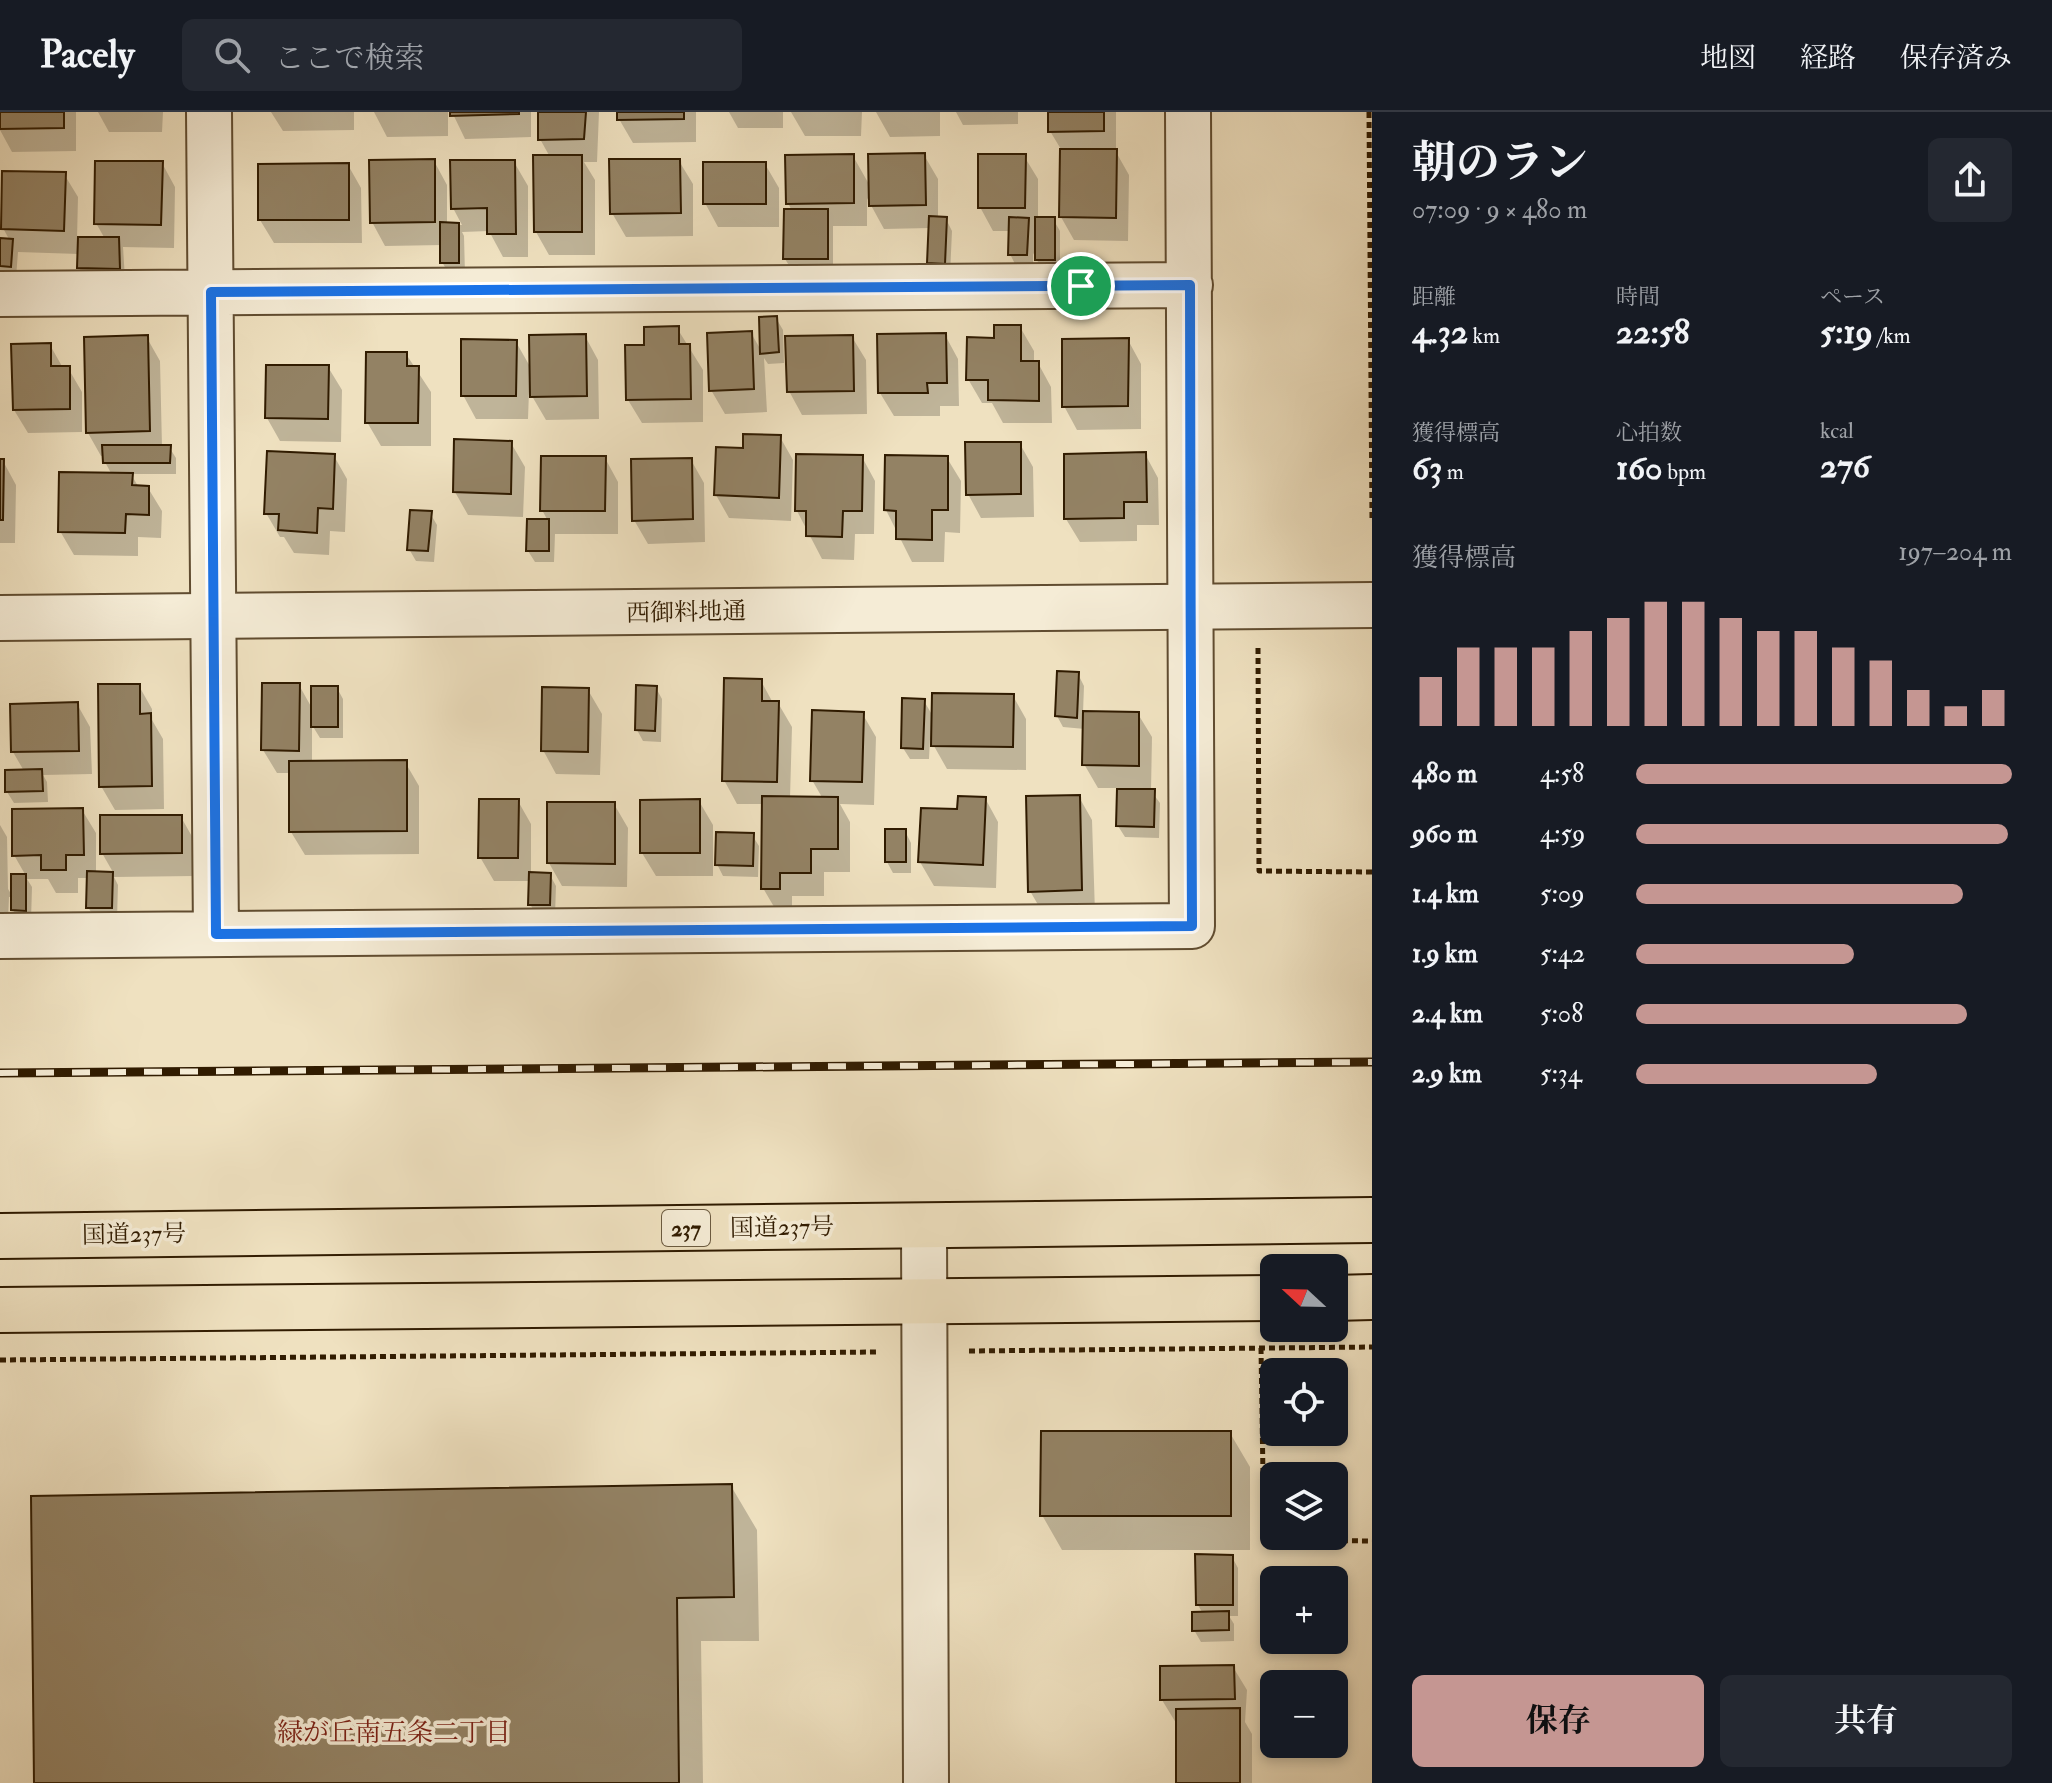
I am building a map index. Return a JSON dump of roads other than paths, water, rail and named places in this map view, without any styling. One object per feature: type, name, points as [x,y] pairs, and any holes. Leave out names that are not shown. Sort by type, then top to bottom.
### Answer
[{"type":"highway","name":"国道237号","points":[[0,1236],[1372,1220]]},
{"type":"highway","points":[[1348,1298],[1372,1297]]},
{"type":"highway","points":[[0,1310],[1260,1298]]},
{"type":"street","points":[[209,112],[216,934]]},
{"type":"street","points":[[0,936],[1192,926],[1188,112]]},
{"type":"street","points":[[0,294],[1190,285]]},
{"type":"street","name":"西御料地通","points":[[0,618],[1372,605]]},
{"type":"street","points":[[924,1226],[926,1783]]},
{"type":"railway","points":[[0,1073],[1372,1062]]},
{"type":"district","name":"緑が丘南五条二丁目","points":[[394,1732]]}]
